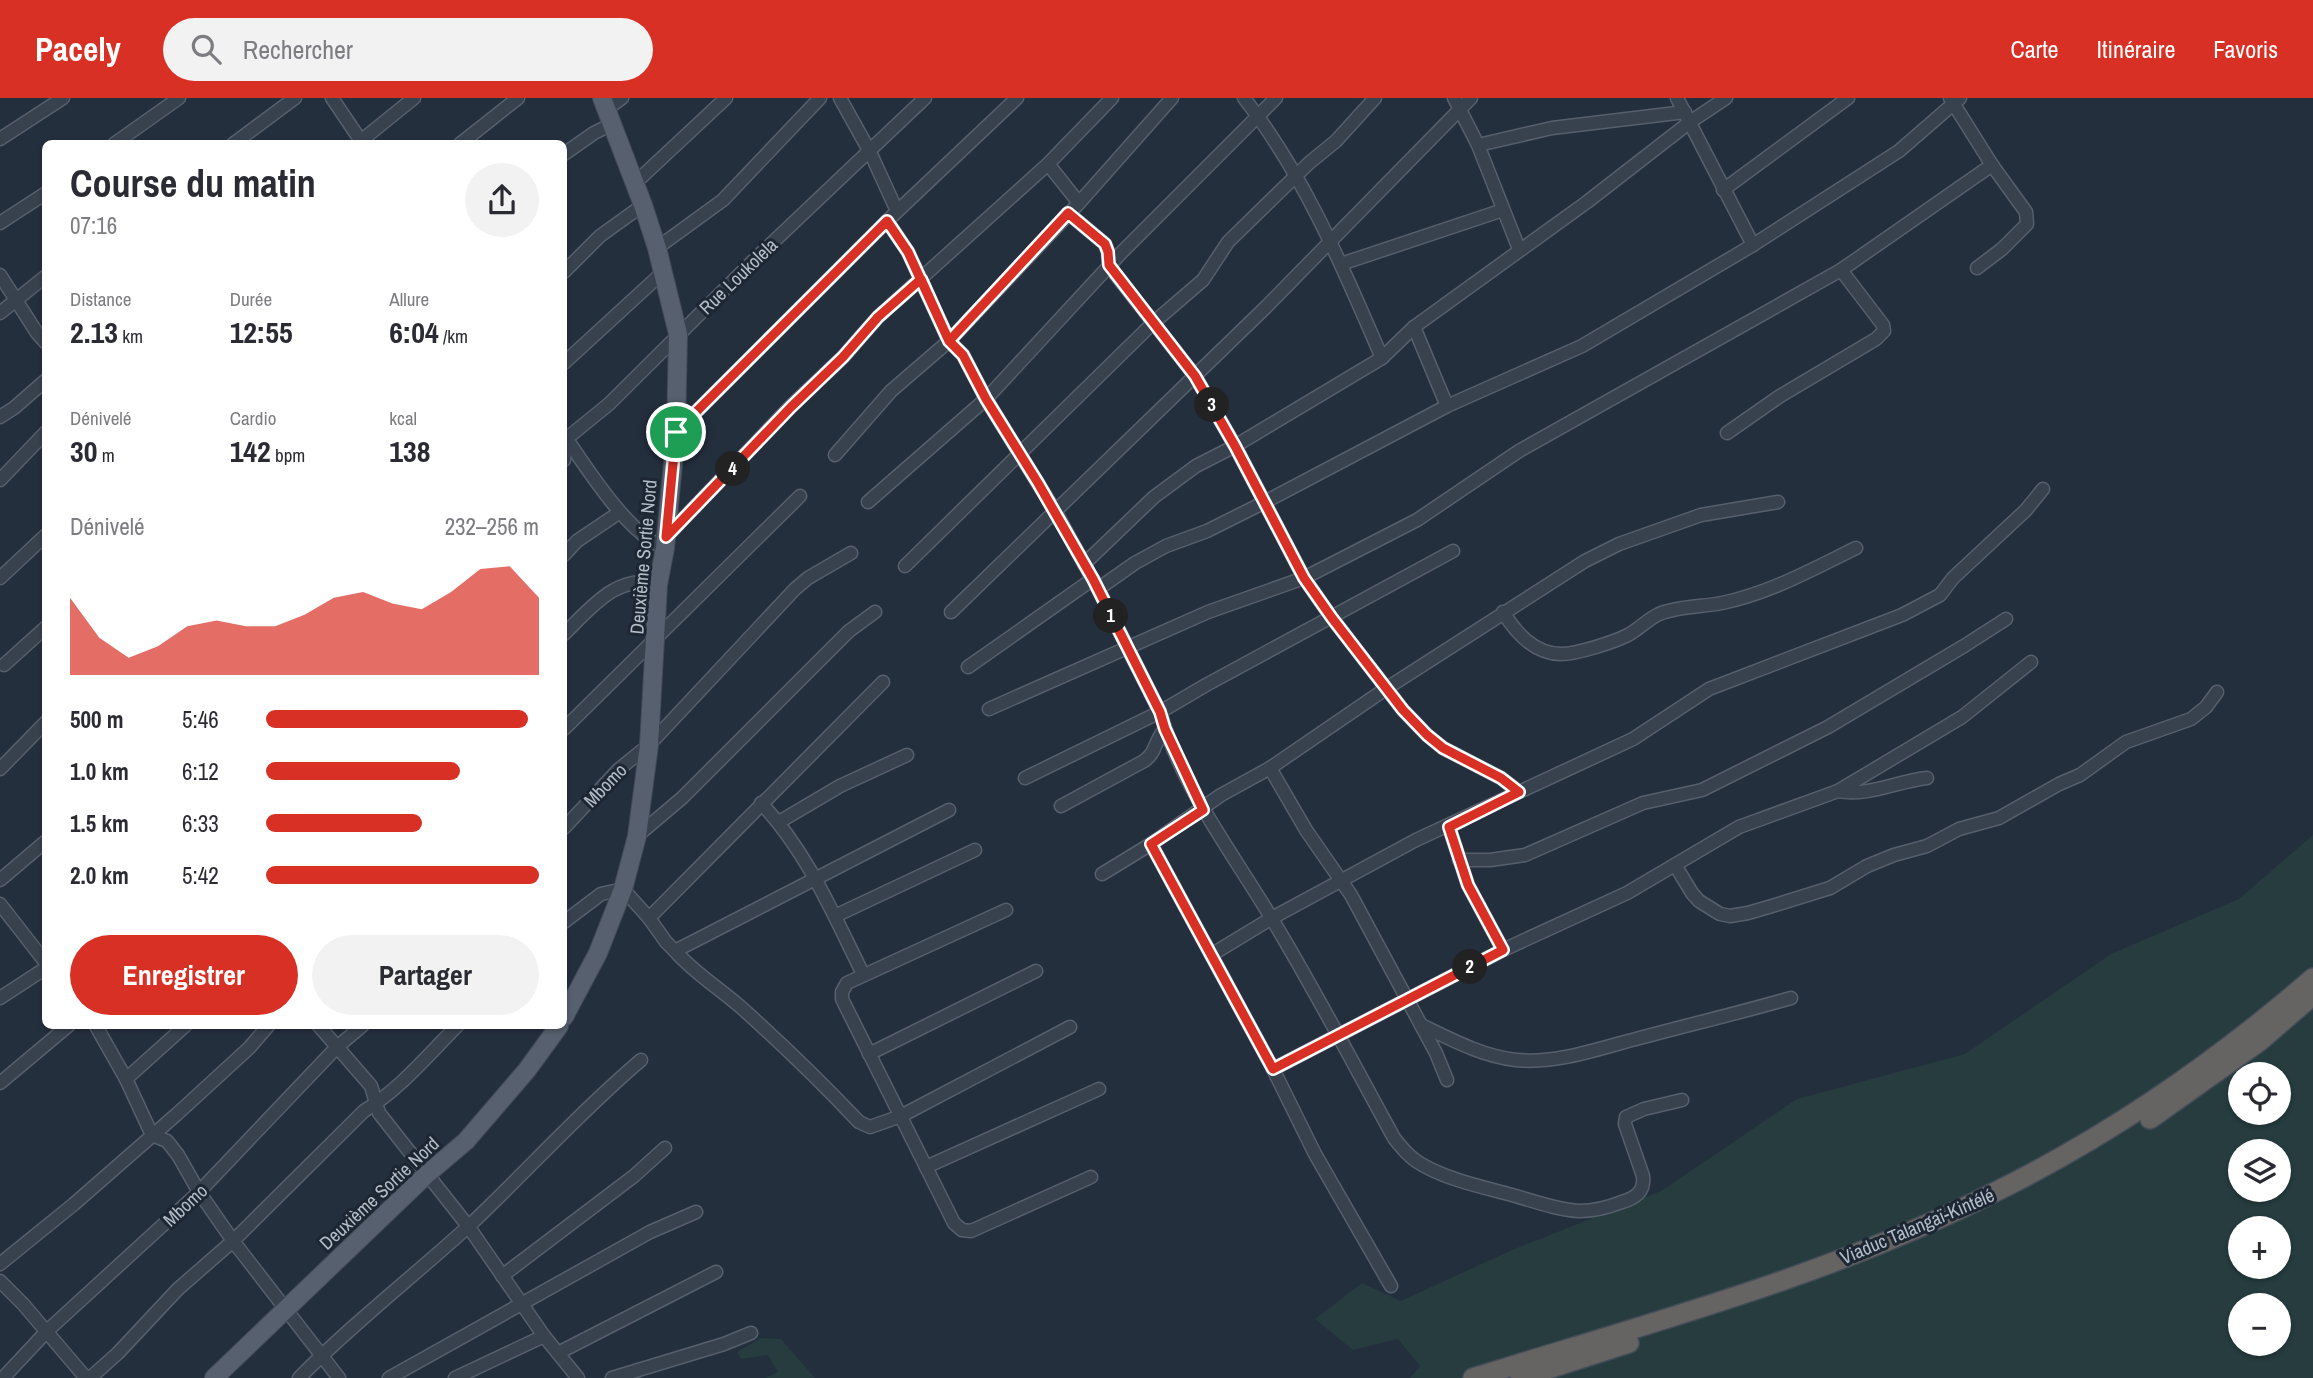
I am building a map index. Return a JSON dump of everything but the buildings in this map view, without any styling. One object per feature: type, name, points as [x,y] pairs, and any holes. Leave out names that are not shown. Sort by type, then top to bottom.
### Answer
[{"type":"highway","name":"Viaduc Talangaï-Kintélé","points":[[1473,1378],[1822,1266],[1996,1192],[2072,1152],[2139,1111],[2224,1052],[2313,978]]},
{"type":"highway","name":"Viaduc Talangaï-Kintélé","points":[[1520,1378],[1827,1279],[1991,1209],[2146,1122],[2260,1041],[2313,995]]},
{"type":"main road","name":"Deuxième Sortie Nord","points":[[567,1006],[598,953],[623,889],[637,836],[649,745],[658,585],[666,542],[676,432],[678,334],[661,274],[657,248],[607,110]]},
{"type":"main road","name":"Deuxième Sortie Nord","points":[[214,1378],[466,1140],[527,1070],[556,1029]]},
{"type":"street","points":[[0,139],[64,98]]},
{"type":"street","points":[[120,140],[179,98]]},
{"type":"street","points":[[238,140],[295,98]]},
{"type":"street","points":[[332,98],[359,140]]},
{"type":"street","points":[[362,140],[414,98]]},
{"type":"street","points":[[465,140],[518,98]]},
{"type":"street","points":[[567,152],[594,133],[607,110],[622,98]]},
{"type":"street","points":[[635,183],[726,98]]},
{"type":"street","points":[[657,248],[723,200],[820,98]]},
{"type":"street","points":[[840,98],[870,152],[897,211]]},
{"type":"street","name":"Rue Loukolela","points":[[567,436],[609,404],[678,334],[925,98]]},
{"type":"street","points":[[676,432],[897,211],[1017,98]]},
{"type":"street","points":[[567,440],[620,512],[647,539],[666,542],[878,317],[1048,164],[1112,98]]},
{"type":"street","points":[[835,455],[891,391],[949,341],[1079,203],[1171,98]]},
{"type":"street","points":[[1244,98],[1295,176],[1330,240],[1382,358]]},
{"type":"street","points":[[868,502],[986,399],[1109,265],[1276,98]]},
{"type":"street","points":[[905,566],[1153,323],[1203,280],[1221,250],[1295,176],[1336,141],[1375,98]]},
{"type":"street","points":[[951,612],[1265,308],[1457,103],[1471,98]]},
{"type":"street","points":[[1677,98],[1753,245]]},
{"type":"street","points":[[1084,564],[1154,498],[1196,466],[1235,446],[1382,358],[1414,327],[1587,202],[1687,117],[1726,98]]},
{"type":"street","points":[[1723,190],[1848,98]]},
{"type":"street","points":[[968,667],[1095,584],[1166,546],[1207,531],[1447,406],[1582,346],[1753,245],[1899,151],[1955,100],[1992,165],[2026,212],[2027,224],[2002,249],[1977,268]]},
{"type":"street","points":[[1457,103],[1478,145],[1519,249]]},
{"type":"street","points":[[1478,145],[1552,128],[1687,117]]},
{"type":"street","points":[[1048,164],[1079,203]]},
{"type":"street","points":[[989,709],[1208,612],[1304,578],[1417,520],[1519,450],[1841,270],[1992,165]]},
{"type":"street","points":[[0,223],[42,195]]},
{"type":"street","points":[[567,269],[600,236],[643,205]]},
{"type":"street","points":[[1341,264],[1503,210]]},
{"type":"street","points":[[1068,213],[1105,244],[1109,265],[1195,376],[1304,578],[1332,618],[1415,723],[1443,748],[1501,778],[1519,792]]},
{"type":"street","points":[[887,221],[908,252],[949,341],[963,355],[1095,584],[1160,712],[1165,729],[1203,810],[1272,918],[1394,1138],[1406,1153],[1420,1164],[1474,1184],[1563,1209],[1599,1209],[1631,1199],[1638,1195],[1643,1185],[1643,1176],[1625,1125],[1626,1117],[1682,1100]]},
{"type":"street","points":[[1727,433],[1780,396],[1876,339],[1884,331],[1883,325],[1841,270]]},
{"type":"street","points":[[567,360],[661,274]]},
{"type":"street","points":[[0,275],[42,337]]},
{"type":"street","points":[[0,313],[42,279]]},
{"type":"street","points":[[1414,327],[1447,406]]},
{"type":"street","points":[[0,417],[42,384]]},
{"type":"street","points":[[0,480],[42,436]]},
{"type":"street","points":[[1211,954],[1416,840],[1449,827],[1633,739],[1709,689],[1902,615],[1940,595],[1953,578],[2026,510],[2043,489]]},
{"type":"street","points":[[567,721],[656,639],[800,496]]},
{"type":"street","points":[[1102,874],[1203,810],[1221,795],[1270,768],[1387,688],[1584,561],[1619,544],[1701,515],[1778,502]]},
{"type":"street","points":[[567,552],[577,541],[620,512]]},
{"type":"street","points":[[0,578],[42,539]]},
{"type":"street","points":[[1503,612],[1513,629],[1534,646],[1560,654],[1578,652],[1628,635],[1657,615],[1676,609],[1723,603],[1795,580],[1856,548]]},
{"type":"street","points":[[1025,778],[1160,712],[1452,551]]},
{"type":"street","name":"Mbomo","points":[[567,825],[618,771],[649,745],[795,589],[808,578],[851,553]]},
{"type":"street","points":[[567,631],[615,589],[626,583],[648,582],[658,585]]},
{"type":"street","points":[[637,836],[682,798],[849,631],[875,612]]},
{"type":"street","points":[[1459,860],[1490,860],[1525,855],[1636,806],[1702,790],[1828,727],[2006,618]]},
{"type":"street","points":[[4,665],[42,634]]},
{"type":"street","points":[[1273,1069],[1503,950],[1627,893],[1739,827],[1839,791],[1962,717],[2031,662]]},
{"type":"street","points":[[649,918],[883,682]]},
{"type":"street","points":[[1675,865],[1699,901],[1720,914],[1730,916],[1830,888],[1867,866],[1927,846],[1959,829],[1999,818],[2080,775],[2126,742],[2191,719],[2206,707],[2217,692]]},
{"type":"street","points":[[0,769],[42,726]]},
{"type":"street","points":[[1061,806],[1153,755],[1157,738],[1165,729]]},
{"type":"street","points":[[779,822],[840,786],[907,755]]},
{"type":"street","points":[[1270,768],[1306,830],[1342,882],[1407,999],[1447,1080]]},
{"type":"street","points":[[1839,791],[1850,793],[1872,790],[1927,778]]},
{"type":"street","points":[[761,803],[779,822],[815,877],[863,974]]},
{"type":"street","points":[[675,951],[949,810]]},
{"type":"street","points":[[1449,827],[1468,885],[1503,950]]},
{"type":"street","points":[[0,880],[42,844]]},
{"type":"street","points":[[1151,844],[1273,1069],[1315,1154],[1391,1286]]},
{"type":"street","points":[[835,916],[975,850]]},
{"type":"street","points":[[567,920],[601,894],[623,889],[690,967],[720,989],[789,1050],[859,1122],[870,1127],[901,1116],[1070,1027]]},
{"type":"street","points":[[0,904],[42,960]]},
{"type":"street","points":[[1006,910],[863,974],[847,983],[842,999],[954,1223],[962,1230],[971,1231],[1091,1177]]},
{"type":"street","points":[[0,998],[42,968]]},
{"type":"street","points":[[869,1054],[1036,971]]},
{"type":"street","points":[[1421,1026],[1489,1055],[1517,1060],[1544,1060],[1597,1050],[1791,998]]},
{"type":"street","points":[[0,1083],[64,1029]]},
{"type":"street","points":[[98,1029],[126,1079],[152,1135],[167,1141],[178,1155],[233,1241],[339,1378]]},
{"type":"street","points":[[126,1079],[182,1029]]},
{"type":"street","points":[[1,1260],[74,1204],[249,1048],[265,1029]]},
{"type":"street","points":[[321,1029],[371,1086],[379,1113],[468,1226],[544,1336],[578,1378]]},
{"type":"street","name":"Mbomo","points":[[3,1378],[47,1331],[200,1192],[337,1047],[358,1029]]},
{"type":"street","points":[[0,1282],[88,1378],[118,1353],[178,1289],[233,1241],[358,1117],[417,1068],[454,1029]]},
{"type":"street","points":[[299,1378],[321,1355],[468,1226],[606,1090],[641,1060]]},
{"type":"street","points":[[926,1167],[1099,1089]]},
{"type":"street","points":[[502,1276],[624,1184],[665,1148]]},
{"type":"street","points":[[389,1378],[650,1232],[696,1212]]},
{"type":"street","points":[[558,1353],[716,1272]]},
{"type":"street","points":[[612,1378],[724,1344],[751,1333]]},
{"type":"street","points":[[455,1378],[544,1336]]},
{"type":"green space","points":[[2313,835],[2313,1378],[1410,1378],[1420,1366],[1398,1339],[1353,1350],[1315,1319],[1362,1283],[1401,1301],[1512,1250],[1661,1191],[1797,1099],[1965,1054],[2111,954],[2239,899]]},
{"type":"green space","points":[[761,1338],[781,1339],[815,1378],[765,1378],[778,1372],[768,1355],[741,1359],[737,1352]]},
{"type":"route","points":[[676,432],[666,537],[843,357],[878,317],[921,279],[949,341],[1068,213],[1105,244],[1109,265],[1195,376],[1304,578],[1403,710],[1443,748],[1501,778],[1519,792],[1449,827],[1468,885],[1503,950],[1273,1069],[1151,844],[1203,810],[1165,729],[1160,712],[1093,579],[986,399],[963,355],[949,341],[921,279],[908,252],[887,221],[676,432]]}]
